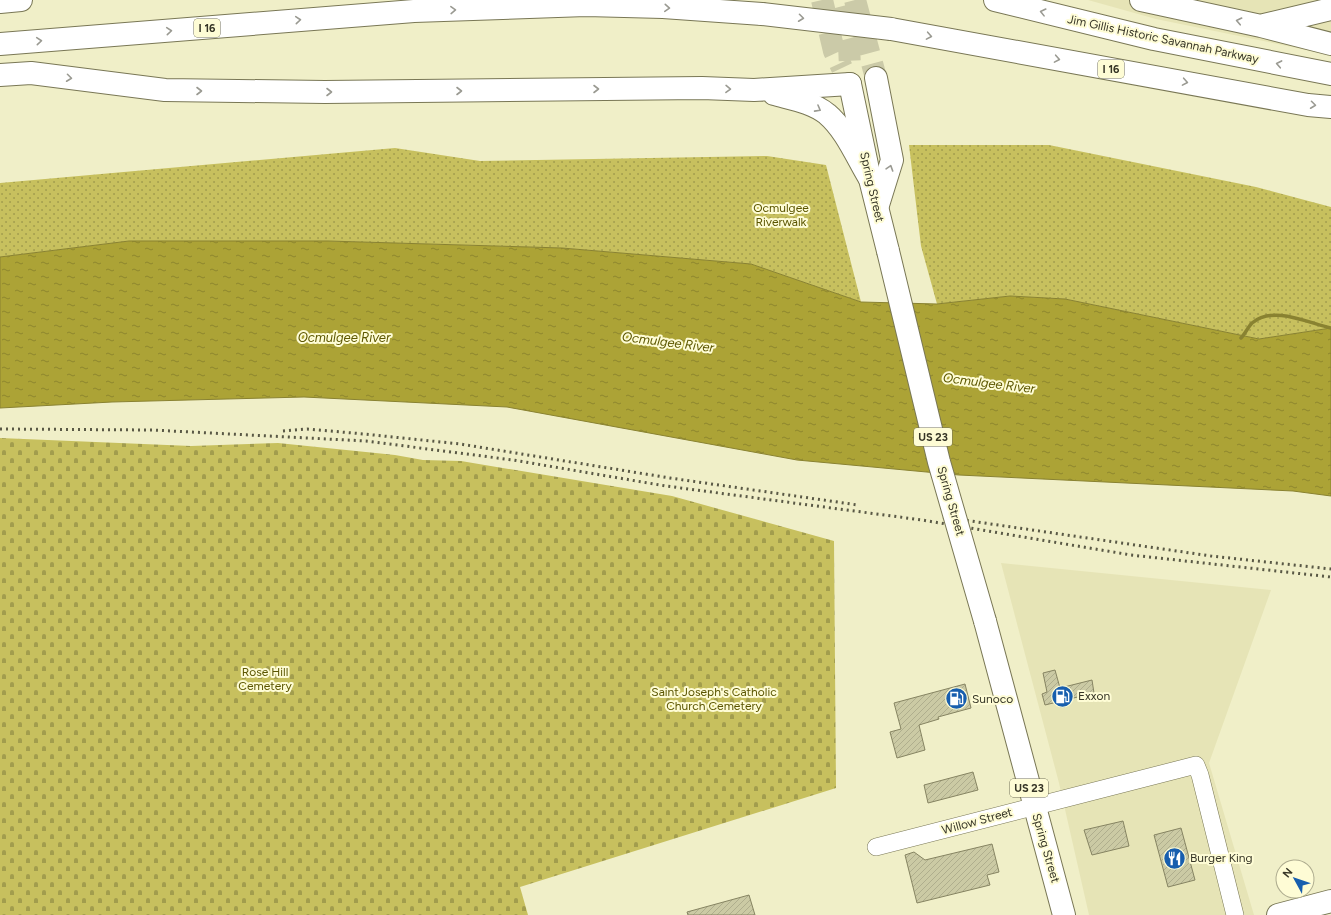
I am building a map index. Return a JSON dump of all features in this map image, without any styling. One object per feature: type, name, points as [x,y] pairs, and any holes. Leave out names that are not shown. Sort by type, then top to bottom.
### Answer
[{"type":"main road","points":[[0,2],[21,0]]},
{"type":"main road","name":"Jim Gillis Historic Savannah Parkway","points":[[995,0],[1154,39],[1331,74]]},
{"type":"main road","points":[[1141,0],[1261,26],[1331,44]]},
{"type":"main road","name":"I 16","points":[[0,44],[414,11],[586,5],[663,7],[762,14],[891,29],[1308,105],[1331,107]]},
{"type":"main road","points":[[1261,26],[1331,9]]},
{"type":"main road","points":[[0,75],[31,73],[166,90],[340,92],[754,90],[799,100],[827,114],[849,143],[870,179]]},
{"type":"main road","name":"Spring Street","points":[[754,90],[847,73],[870,179],[878,205],[939,462],[985,621],[1034,806],[1053,869],[1064,915]]},
{"type":"main road","points":[[876,78],[892,160],[878,205]]},
{"type":"main road","points":[[1278,915],[1331,901]]},
{"type":"street","name":"Willow Street","points":[[876,847],[1034,806],[1064,800],[1174,769],[1196,765],[1200,775],[1235,915]]},
{"type":"shaded area","points":[[1088,0],[1331,0],[1331,55],[1156,19]]},
{"type":"shaded area","points":[[1001,563],[1271,590],[1209,763],[1254,915],[1089,915],[1059,783]]},
{"type":"green space","points":[[909,145],[1049,145],[1256,187],[1331,207],[1331,328],[1259,339],[1065,299],[1010,296],[937,304],[921,246]]},
{"type":"green space","name":"Ocmulgee Riverwalk","points":[[395,148],[480,161],[767,156],[826,165],[861,302],[751,264],[562,248],[328,241],[129,241],[0,257],[0,183]]},
{"type":"green space","name":"Rose Hill Cemetery","points":[[0,438],[191,446],[278,443],[395,455],[423,460],[461,461],[672,496],[834,541],[836,788],[520,887],[528,915],[0,915]]},
{"type":"water","name":"Ocmulgee River","points":[[129,241],[328,241],[562,248],[751,264],[861,302],[937,304],[1010,296],[1065,299],[1259,339],[1331,328],[1331,496],[1293,491],[959,475],[797,460],[507,407],[304,397],[112,402],[0,408],[0,257]]},
{"type":"building","points":[[1055,670],[1060,688],[1092,680],[1094,693],[1045,705],[1042,694],[1047,692],[1043,673]]},
{"type":"building","points":[[965,684],[971,708],[938,717],[939,719],[919,725],[925,750],[897,758],[890,732],[901,729],[894,703]]},
{"type":"building","points":[[973,772],[978,790],[928,803],[924,785]]},
{"type":"building","points":[[1123,821],[1129,846],[1092,855],[1084,830]]},
{"type":"building","name":"Burger King","points":[[1181,828],[1195,880],[1168,887],[1154,835]]},
{"type":"building","points":[[992,844],[999,872],[987,875],[990,885],[917,903],[905,855],[914,852],[925,860]]},
{"type":"building","points":[[749,895],[755,915],[688,915],[687,912]]},
{"type":"waterway","points":[[1241,338],[1252,323],[1270,315],[1281,315],[1302,319],[1331,328]]},
{"type":"tunnel","points":[[822,0],[834,51],[842,68]]},
{"type":"tunnel","points":[[855,0],[876,78]]},
{"type":"tunnel","points":[[839,7],[849,45],[850,67]]},
{"type":"railway","points":[[0,429],[152,430],[366,441],[513,460],[666,486],[922,520],[1131,555],[1331,577]]},
{"type":"railway","points":[[283,431],[307,429],[460,444],[670,478],[858,505]]},
{"type":"railway","points":[[943,517],[1211,556],[1331,569]]},
{"type":"place","name":"Exxon","points":[[1062,696]]},
{"type":"place","name":"Sunoco","points":[[956,699]]},
{"type":"place","name":"Burger King","points":[[1174,858]]},
{"type":"park label","name":"Saint Joseph's Catholic Church Cemetery","points":[[714,699]]}]
